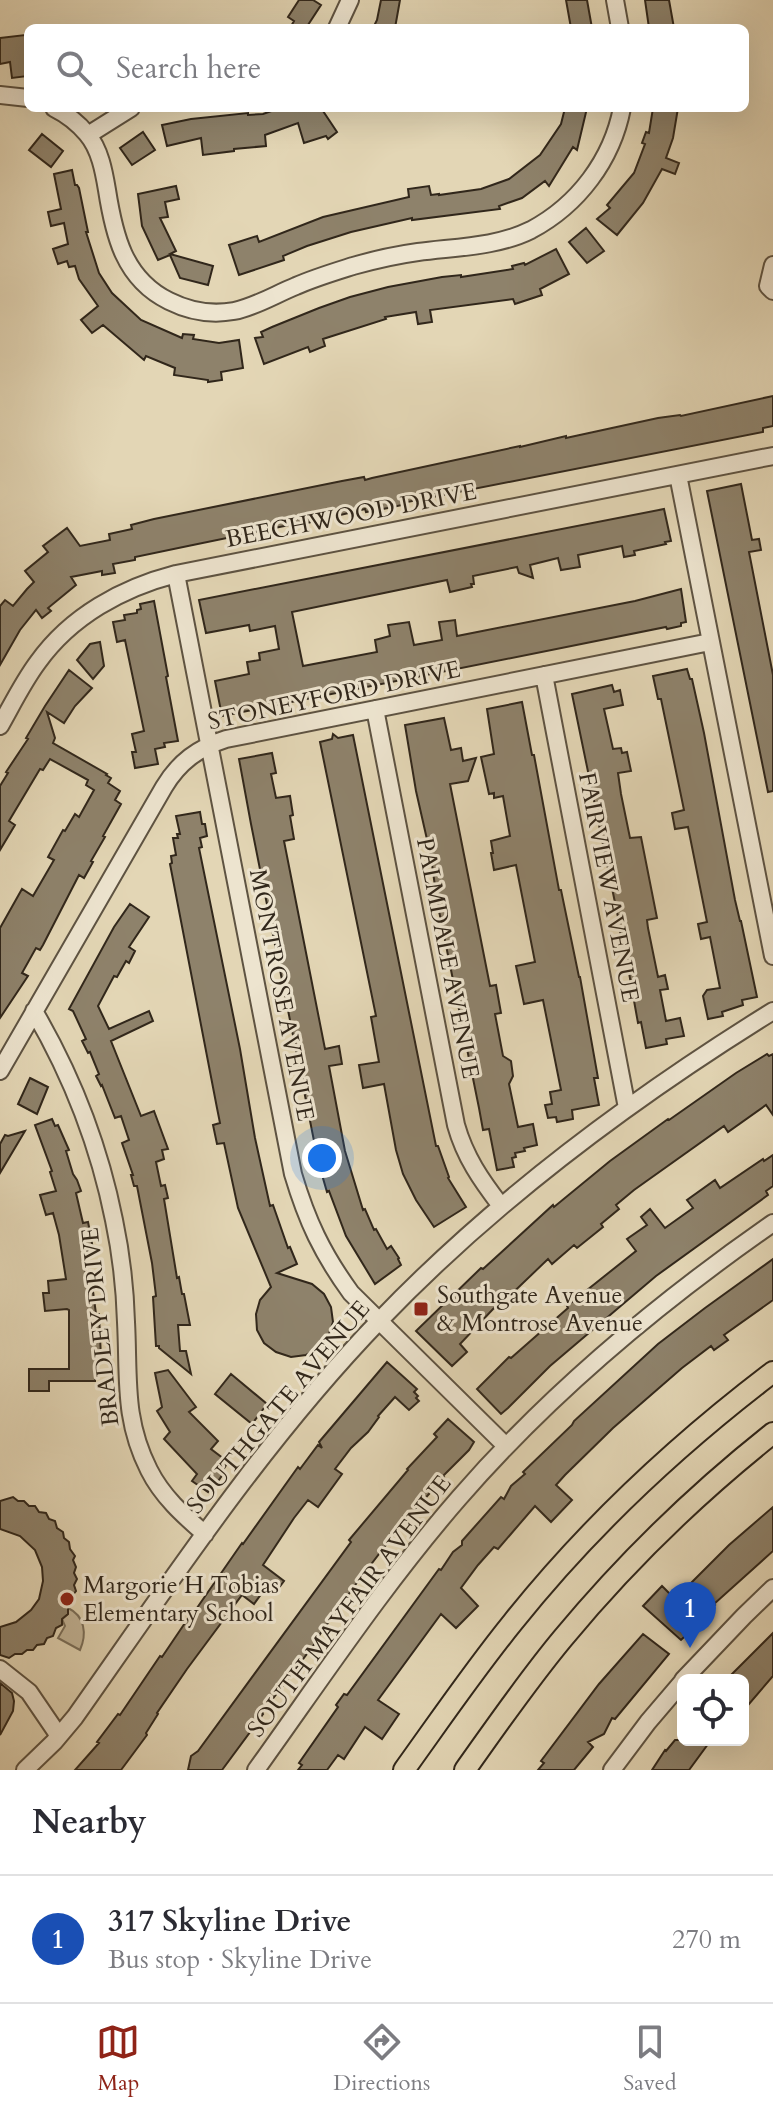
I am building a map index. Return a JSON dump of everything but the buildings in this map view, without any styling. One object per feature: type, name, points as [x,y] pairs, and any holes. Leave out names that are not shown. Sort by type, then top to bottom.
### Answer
[{"type":"main road","points":[[404,1770],[499,1639],[580,1545],[673,1453],[773,1372]]},
{"type":"main road","points":[[465,1770],[548,1656],[605,1589],[677,1516],[773,1433]]},
{"type":"street","points":[[339,24],[350,0]]},
{"type":"street","points":[[615,0],[619,24]]},
{"type":"street","points":[[0,95],[24,98]]},
{"type":"street","points":[[60,112],[88,135],[98,154],[117,242],[136,275],[166,300],[185,308],[220,312],[237,310],[355,266],[415,253],[486,244],[530,230],[585,187],[610,145],[621,112]]},
{"type":"street","points":[[88,135],[125,112]]},
{"type":"street","points":[[773,265],[768,286],[773,291]]},
{"type":"street","name":"BEECHWOOD DRIVE","points":[[0,726],[38,662],[68,629],[128,590],[176,574],[773,456]]},
{"type":"street","points":[[678,475],[773,956]]},
{"type":"street","name":"MONTROSE AVENUE","points":[[176,574],[293,1174],[314,1234],[351,1293],[506,1446]]},
{"type":"street","name":"STONEYFORD DRIVE","points":[[0,1071],[172,774],[208,744],[710,642]]},
{"type":"street","name":"FAIRVIEW AVENUE","points":[[544,675],[627,1108]]},
{"type":"street","name":"PALMDALE AVENUE","points":[[375,709],[456,1125],[470,1163],[501,1206]]},
{"type":"street","name":"BRADLEY DRIVE","points":[[34,1011],[75,1090],[107,1188],[125,1292],[128,1401],[140,1449],[164,1494],[205,1534]]},
{"type":"street","name":"SOUTHGATE AVENUE","points":[[25,1770],[75,1717],[205,1534],[292,1420],[378,1321],[501,1206],[627,1108],[773,1011]]},
{"type":"street","name":"SOUTH MAYFAIR AVENUE","points":[[256,1770],[420,1545],[506,1446],[561,1392],[669,1298],[773,1223]]},
{"type":"street","points":[[689,1674],[773,1588]]},
{"type":"street","points":[[0,1669],[29,1692],[59,1736]]},
{"type":"street","points":[[612,1770],[677,1687]]},
{"type":"shaded area","points":[[68,1608],[74,1611],[83,1626],[80,1650],[58,1638],[65,1626],[62,1619],[68,1614]]},
{"type":"place","name":"Southgate Avenue & Montrose Avenue","points":[[421,1309]]},
{"type":"place","name":"Margorie H Tobias Elementary School","points":[[67,1599]]},
{"type":"place","name":"317 Skyline Drive","points":[[690,1648]]}]
